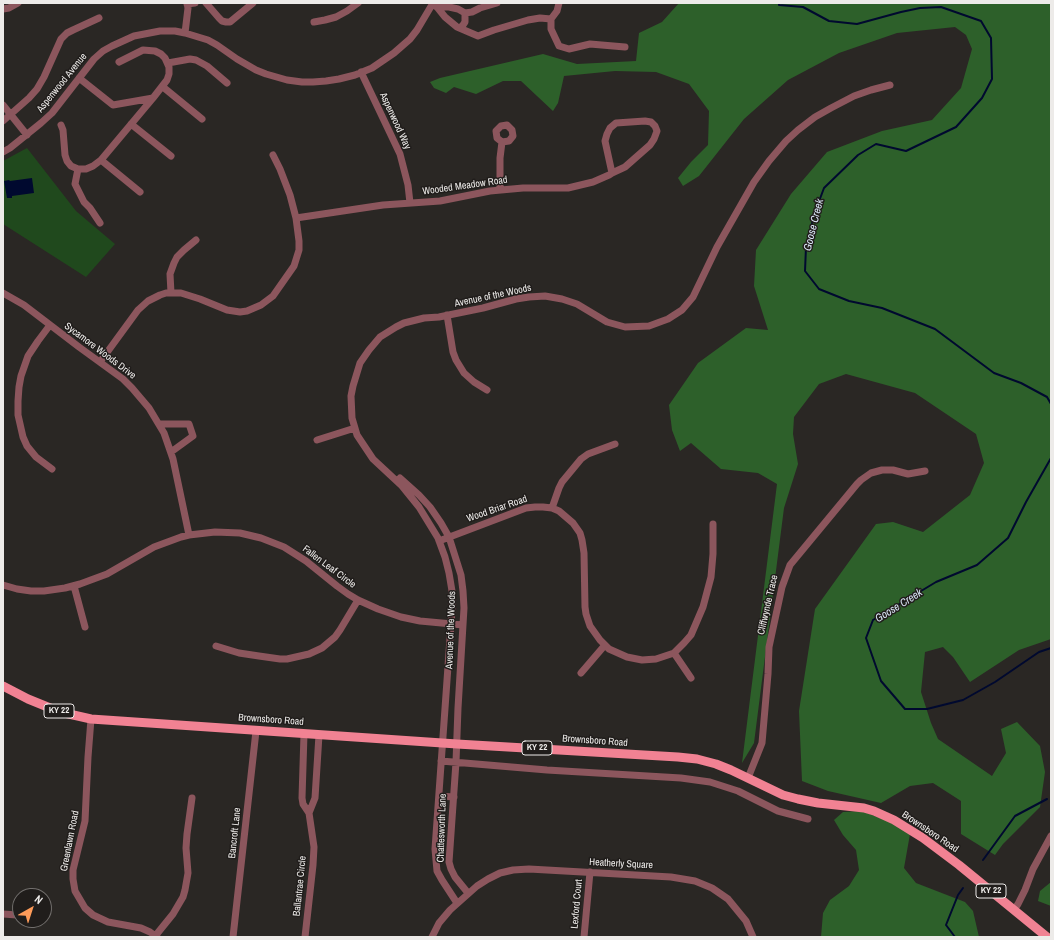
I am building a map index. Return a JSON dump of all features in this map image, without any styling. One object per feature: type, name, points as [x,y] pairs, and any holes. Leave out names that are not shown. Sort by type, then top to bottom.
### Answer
[{"type":"main road","name":"KY 22","points":[[3,686],[28,700],[60,712],[91,719]]},
{"type":"main road","name":"Brownsboro Road","points":[[91,719],[697,759],[716,764],[798,800],[864,808],[884,815],[923,838],[959,865],[1047,937]]},
{"type":"street","points":[[3,9],[9,8],[18,3]]},
{"type":"street","points":[[184,33],[188,8],[187,4],[196,3]]},
{"type":"street","points":[[206,3],[222,21],[230,22],[253,3]]},
{"type":"street","points":[[314,22],[336,17],[358,3]]},
{"type":"street","points":[[434,5],[458,9],[465,13],[497,3]]},
{"type":"street","points":[[559,3],[557,11],[551,19],[550,29],[559,46],[569,49],[590,44],[625,47]]},
{"type":"street","points":[[434,5],[445,17],[460,28],[478,36],[528,20],[551,19]]},
{"type":"street","name":"Aspenwood Avenue","points":[[3,152],[27,135],[52,113],[94,59],[112,46],[134,36],[153,32],[175,31],[198,36],[217,45],[256,70],[287,80],[302,82],[326,81],[340,79],[372,68],[394,53],[417,30],[434,5]]},
{"type":"street","points":[[460,28],[464,26],[465,13]]},
{"type":"street","points":[[3,121],[37,89],[62,39],[67,33],[99,18]]},
{"type":"street","points":[[61,124],[63,130],[65,155],[71,166],[78,169],[86,169],[94,166],[101,160],[163,87],[169,74],[168,62],[165,58],[151,50],[143,50],[119,62]]},
{"type":"street","points":[[168,62],[190,59],[196,60],[228,83]]},
{"type":"street","name":"Aspenwood Way","points":[[361,72],[400,154],[408,185],[410,203]]},
{"type":"street","points":[[79,78],[113,105],[153,98]]},
{"type":"street","name":"Avenue of the Woods","points":[[442,743],[452,604],[450,579],[440,541],[430,523],[411,495],[372,459],[357,435],[352,408],[352,386],[360,363],[368,350],[380,337],[404,323],[483,308],[529,297],[545,296],[562,299],[577,304],[607,322],[625,327],[649,326],[668,319],[682,310],[693,297],[717,247],[750,188],[769,161],[786,141],[798,130],[831,108],[854,96],[871,90],[890,86]]},
{"type":"street","points":[[163,87],[202,119]]},
{"type":"street","points":[[3,105],[27,135]]},
{"type":"street","name":"Wooded Meadow Road","points":[[296,218],[383,205],[440,201],[500,190],[523,188],[568,188],[593,182],[625,167],[650,145],[657,131],[655,126],[650,122],[645,121],[616,123],[610,128],[605,141],[612,173]]},
{"type":"street","points":[[131,124],[171,156]]},
{"type":"street","points":[[500,190],[500,158],[502,142]]},
{"type":"street","points":[[100,362],[142,305],[160,295],[181,293],[190,295],[227,310],[234,311],[247,311],[261,305],[273,296],[294,266],[299,250],[299,241],[296,218],[290,195],[273,155]]},
{"type":"street","points":[[101,160],[140,192]]},
{"type":"street","points":[[78,169],[75,184],[84,202],[100,223]]},
{"type":"street","points":[[171,293],[170,274],[174,263],[177,257],[196,240]]},
{"type":"street","name":"Sycamore Woods Drive","points":[[3,292],[24,305],[123,380],[149,408],[164,433],[171,452],[189,535]]},
{"type":"street","points":[[447,315],[453,352],[456,360],[464,373],[474,382],[487,390]]},
{"type":"street","points":[[50,325],[28,356],[19,387],[18,415],[27,446],[36,457],[47,467],[52,469]]},
{"type":"street","points":[[158,424],[189,424],[193,436],[171,452]]},
{"type":"street","points":[[317,440],[355,428]]},
{"type":"street","points":[[615,444],[588,454],[581,459],[562,482],[552,508],[564,514],[580,533],[584,548],[586,614],[594,633],[605,645],[627,657],[642,660],[656,659],[668,655],[684,643],[691,635],[697,624],[706,598],[712,566],[713,524]]},
{"type":"street","name":"Cliffwynde Trace","points":[[748,778],[762,743],[769,647],[782,587],[790,565],[857,484],[871,473],[882,470],[893,470],[908,474],[925,471]]},
{"type":"street","name":"Avenue of the Woods","points":[[388,473],[397,476],[419,495],[430,507],[449,537],[461,575],[463,591],[463,625],[457,744]]},
{"type":"street","name":"Wood Briar Road","points":[[440,541],[526,508],[552,508]]},
{"type":"street","name":"Fallen Leaf Circle","points":[[3,585],[31,591],[44,591],[74,586],[107,574],[154,547],[168,541],[189,535],[215,532],[240,533],[284,547],[306,561],[337,586],[358,600],[389,613],[420,621],[463,625]]},
{"type":"street","points":[[74,586],[85,627]]},
{"type":"street","points":[[216,646],[239,652],[280,659],[309,654],[322,648],[335,637],[358,600]]},
{"type":"street","points":[[581,672],[605,645]]},
{"type":"street","points":[[674,652],[691,678]]},
{"type":"street","name":"Greenlawn Road","points":[[91,719],[85,821],[73,870],[75,890],[85,908],[93,915],[108,922],[141,928],[156,936]]},
{"type":"street","name":"Bancroft Lane","points":[[234,937],[256,731]]},
{"type":"street","name":"Ballantrae Circle","points":[[304,734],[302,798],[303,804],[309,813],[314,847],[305,937]]},
{"type":"street","name":"Ballantrae Circle","points":[[309,813],[315,798],[319,735]]},
{"type":"street","name":"Chattesworth Lane","points":[[442,743],[435,849],[436,866],[442,880],[457,903]]},
{"type":"street","name":"Chattesworth Lane","points":[[457,744],[450,863],[451,869],[455,876],[468,893]]},
{"type":"street","points":[[441,761],[547,770],[681,778],[710,782],[738,791],[778,811],[808,819]]},
{"type":"street","points":[[439,796],[454,797]]},
{"type":"street","points":[[156,936],[173,914],[183,897],[185,890],[188,873],[186,848],[187,834],[192,798]]},
{"type":"street","points":[[1014,910],[1023,895],[1032,869],[1051,836]]},
{"type":"street","points":[[436,866],[450,863]]},
{"type":"street","name":"Heatherly Square","points":[[468,893],[493,876],[513,870],[529,869],[671,877],[695,881],[712,888],[728,899],[746,921],[753,937]]},
{"type":"street","name":"Lexford Court","points":[[584,937],[590,872]]},
{"type":"street","points":[[432,937],[450,910],[468,893]]},
{"type":"green space","points":[[679,3],[1051,3],[1051,639],[1019,650],[970,682],[953,657],[943,647],[925,652],[921,692],[938,739],[992,776],[1006,753],[1001,729],[1017,722],[1040,746],[1045,772],[1040,807],[1003,844],[995,855],[961,834],[961,801],[933,783],[910,786],[881,803],[828,791],[802,781],[799,711],[815,609],[876,524],[893,522],[923,532],[970,495],[984,463],[976,434],[915,393],[846,374],[819,384],[794,417],[793,434],[798,464],[784,508],[754,743],[742,763],[777,484],[758,473],[721,469],[691,443],[680,451],[672,430],[669,405],[698,363],[746,328],[768,330],[754,286],[756,250],[791,194],[827,152],[882,131],[932,120],[961,88],[972,49],[966,35],[955,27],[897,33],[839,53],[788,80],[744,119],[699,176],[683,186],[678,178],[708,145],[709,111],[689,84],[656,72],[615,71],[564,76],[558,103],[553,111],[521,81],[503,81],[476,94],[454,87],[446,93],[434,88],[430,82],[440,78],[543,54],[577,64],[636,61],[639,33],[662,22]]},
{"type":"green space","points":[[27,148],[76,211],[115,244],[86,277],[3,224],[3,161]]},
{"type":"green space","points":[[862,811],[903,827],[910,834],[904,868],[916,883],[965,902],[973,911],[979,937],[821,937],[823,913],[830,900],[849,886],[859,870],[856,850],[843,835],[834,820],[843,812]]},
{"type":"green space","points":[[1051,882],[1051,906],[1038,901],[1040,891]]},
{"type":"water","points":[[32,178],[34,193],[7,198],[4,181]]},
{"type":"waterway","name":"Goose Creek","points":[[779,3],[779,5],[803,7],[829,21],[857,24],[920,8],[941,7],[981,21],[991,38],[992,79],[982,98],[956,127],[906,151],[876,144],[858,155],[824,188],[815,212],[806,247],[805,271],[819,289],[849,301],[882,308],[935,329],[994,373],[1021,383],[1047,397],[1051,404]]},
{"type":"waterway","name":"Goose Creek","points":[[1051,458],[1008,538],[977,565],[936,582],[873,620],[866,638],[881,681],[905,709],[927,709],[963,700],[995,682],[1039,652],[1051,648]]},
{"type":"waterway","name":"Goose Creek","points":[[983,860],[1015,816],[1047,799]]},
{"type":"waterway","name":"Goose Creek","points":[[955,937],[946,925],[958,895],[963,888]]}]
